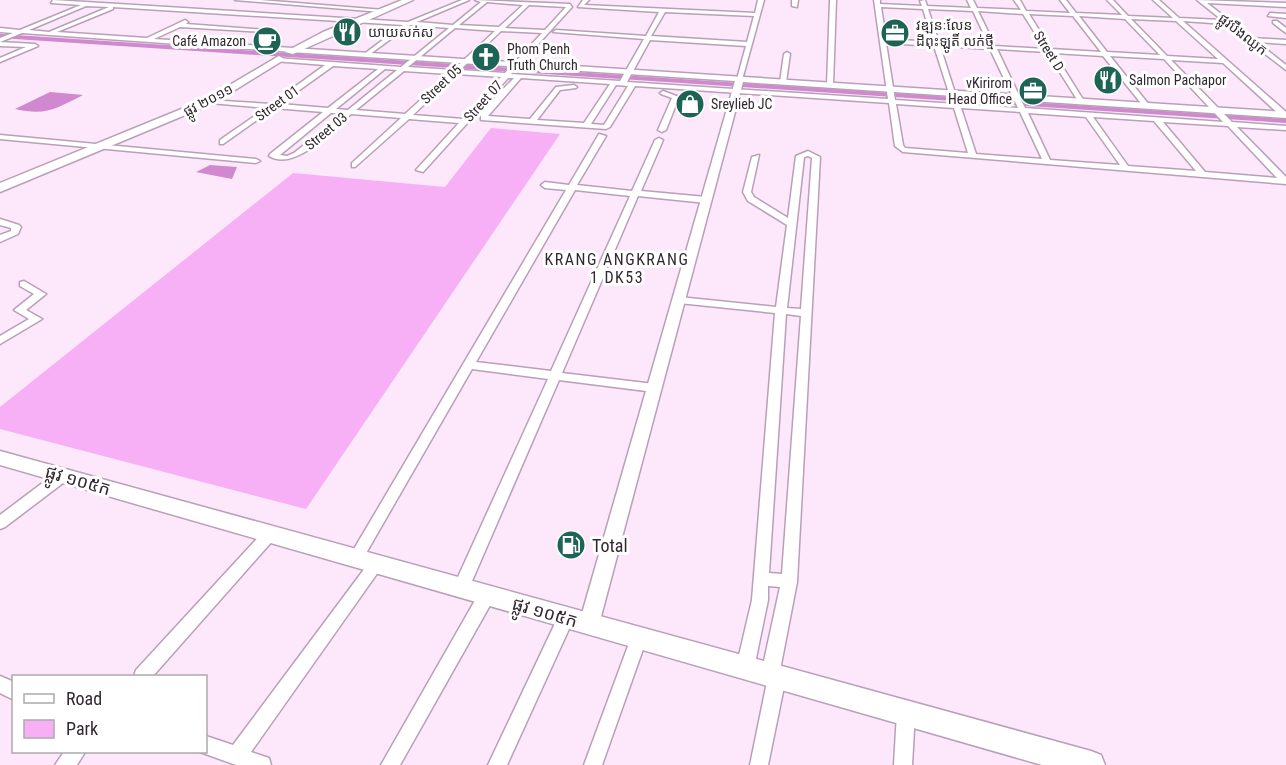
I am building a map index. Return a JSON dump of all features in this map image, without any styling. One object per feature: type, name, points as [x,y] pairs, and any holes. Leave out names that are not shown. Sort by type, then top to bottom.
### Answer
[{"type":"main road","name":"ផ្លូវ ២០១១","points":[[291,51],[381,10],[409,0]]},
{"type":"main road","name":"ផ្លូវ ២០១១","points":[[0,188],[210,101],[278,59]]},
{"type":"main road","name":"ផ្លូវ ១០៥ក","points":[[0,458],[1091,765]]},
{"type":"street","points":[[60,0],[53,2],[546,32]]},
{"type":"street","points":[[238,0],[381,10]]},
{"type":"street","points":[[366,55],[408,24],[468,0],[528,3]]},
{"type":"street","points":[[586,0],[580,6],[663,11]]},
{"type":"street","points":[[614,8],[619,0]]},
{"type":"street","points":[[645,9],[651,0]]},
{"type":"street","points":[[590,624],[761,0]]},
{"type":"street","points":[[830,85],[832,0]]},
{"type":"street","points":[[923,0],[952,93]]},
{"type":"street","points":[[970,0],[1047,161]]},
{"type":"street","name":"Street D","points":[[1017,0],[1081,101]]},
{"type":"street","points":[[1063,0],[1146,106]]},
{"type":"street","points":[[1110,0],[1285,181]]},
{"type":"street","points":[[1156,0],[1285,115]]},
{"type":"street","name":"Street 03","points":[[384,68],[273,156],[292,158],[485,1]]},
{"type":"street","points":[[1200,1],[1286,5]]},
{"type":"street","name":"ផ្លូវបឹងឈូក","points":[[1200,1],[1286,68]]},
{"type":"street","points":[[1228,22],[975,10],[877,2],[892,101],[900,146],[903,150],[1285,181]]},
{"type":"street","name":"Street 07","points":[[420,170],[570,6],[528,3]]},
{"type":"street","name":"Street 05","points":[[355,165],[528,3]]},
{"type":"street","points":[[0,41],[88,5]]},
{"type":"street","points":[[48,34],[116,6]]},
{"type":"street","points":[[65,35],[130,7]]},
{"type":"street","points":[[1210,8],[1286,13]]},
{"type":"street","points":[[527,65],[578,9],[663,11],[702,9],[757,15]]},
{"type":"street","points":[[586,126],[620,81],[663,11]]},
{"type":"street","points":[[147,40],[208,12]]},
{"type":"street","points":[[1270,15],[1286,13]]},
{"type":"street","points":[[253,35],[289,16]]},
{"type":"street","points":[[1275,22],[1285,27]]},
{"type":"street","points":[[178,25],[263,30]]},
{"type":"street","points":[[0,30],[18,33],[527,65],[620,81],[630,88],[675,94],[635,194],[461,588]]},
{"type":"street","points":[[556,32],[749,44]]},
{"type":"street","points":[[234,46],[244,40]]},
{"type":"street","points":[[1251,40],[1286,42]]},
{"type":"street","points":[[0,41],[35,46],[0,60]]},
{"type":"street","points":[[883,41],[1224,61]]},
{"type":"street","name":"ផ្លូវ ២០១១","points":[[278,59],[291,51]]},
{"type":"street","points":[[783,82],[787,54]]},
{"type":"street","points":[[278,59],[519,77],[738,86],[957,107],[1286,128]]},
{"type":"street","name":"Street 01","points":[[223,142],[331,64]]},
{"type":"street","points":[[519,77],[484,114],[484,118],[608,126],[630,88]]},
{"type":"street","points":[[532,122],[558,88],[620,81],[630,88],[738,86],[783,82],[890,86],[1017,98],[1285,115]]},
{"type":"street","points":[[210,101],[465,121]]},
{"type":"street","points":[[957,107],[973,155]]},
{"type":"street","points":[[1088,115],[1125,167]]},
{"type":"street","points":[[1157,120],[1202,174]]},
{"type":"street","points":[[300,133],[321,135]]},
{"type":"street","points":[[237,756],[366,561],[468,365],[602,136]]},
{"type":"street","points":[[0,137],[256,161]]},
{"type":"street","points":[[745,668],[760,600],[781,311],[800,156],[812,154],[816,157],[789,582],[759,765]]},
{"type":"street","points":[[756,157],[747,192],[751,199],[792,224]]},
{"type":"street","points":[[544,185],[706,200]]},
{"type":"street","points":[[0,222],[16,228],[15,232],[0,239]]},
{"type":"street","points":[[0,341],[37,319],[19,310],[41,294],[24,284]]},
{"type":"street","points":[[679,300],[807,313]]},
{"type":"street","points":[[468,365],[654,388]]},
{"type":"street","points":[[0,523],[62,476]]},
{"type":"street","points":[[143,675],[270,534]]},
{"type":"street","points":[[761,578],[789,582]]},
{"type":"street","points":[[390,765],[487,595]]},
{"type":"street","points":[[496,765],[566,618]]},
{"type":"street","points":[[592,765],[639,638]]},
{"type":"street","points":[[903,765],[906,713]]},
{"type":"street","points":[[207,745],[262,765]]},
{"type":"street","points":[[64,765],[75,753]]},
{"type":"green space","points":[[491,128],[560,134],[306,509],[0,429],[0,407],[293,173],[445,187]]},
{"type":"shaded area","points":[[50,92],[83,95],[50,110],[35,112],[15,109]]},
{"type":"shaded area","points":[[210,165],[237,167],[232,179],[196,172]]},
{"type":"waterway","points":[[0,36],[1286,121]]},
{"type":"place","name":"យាយសក់ស","points":[[347,32]]},
{"type":"place","name":"វឌ្ឍនៈលែន ដីពុះឡូតិ៍ លក់ថ្មី","points":[[895,33]]},
{"type":"place","name":"Café Amazon","points":[[267,41]]},
{"type":"place","name":"Phom Penh Truth Church","points":[[486,57]]},
{"type":"place","name":"Salmon Pachapor","points":[[1108,80]]},
{"type":"place","name":"vKirirom Head Office","points":[[1033,91]]},
{"type":"place","name":"Sreylieb JC","points":[[690,104]]},
{"type":"place","name":"Total","points":[[571,545]]},
{"type":"district","name":"KRANG ANGKRANG 1 DK53","points":[[617,268]]}]
